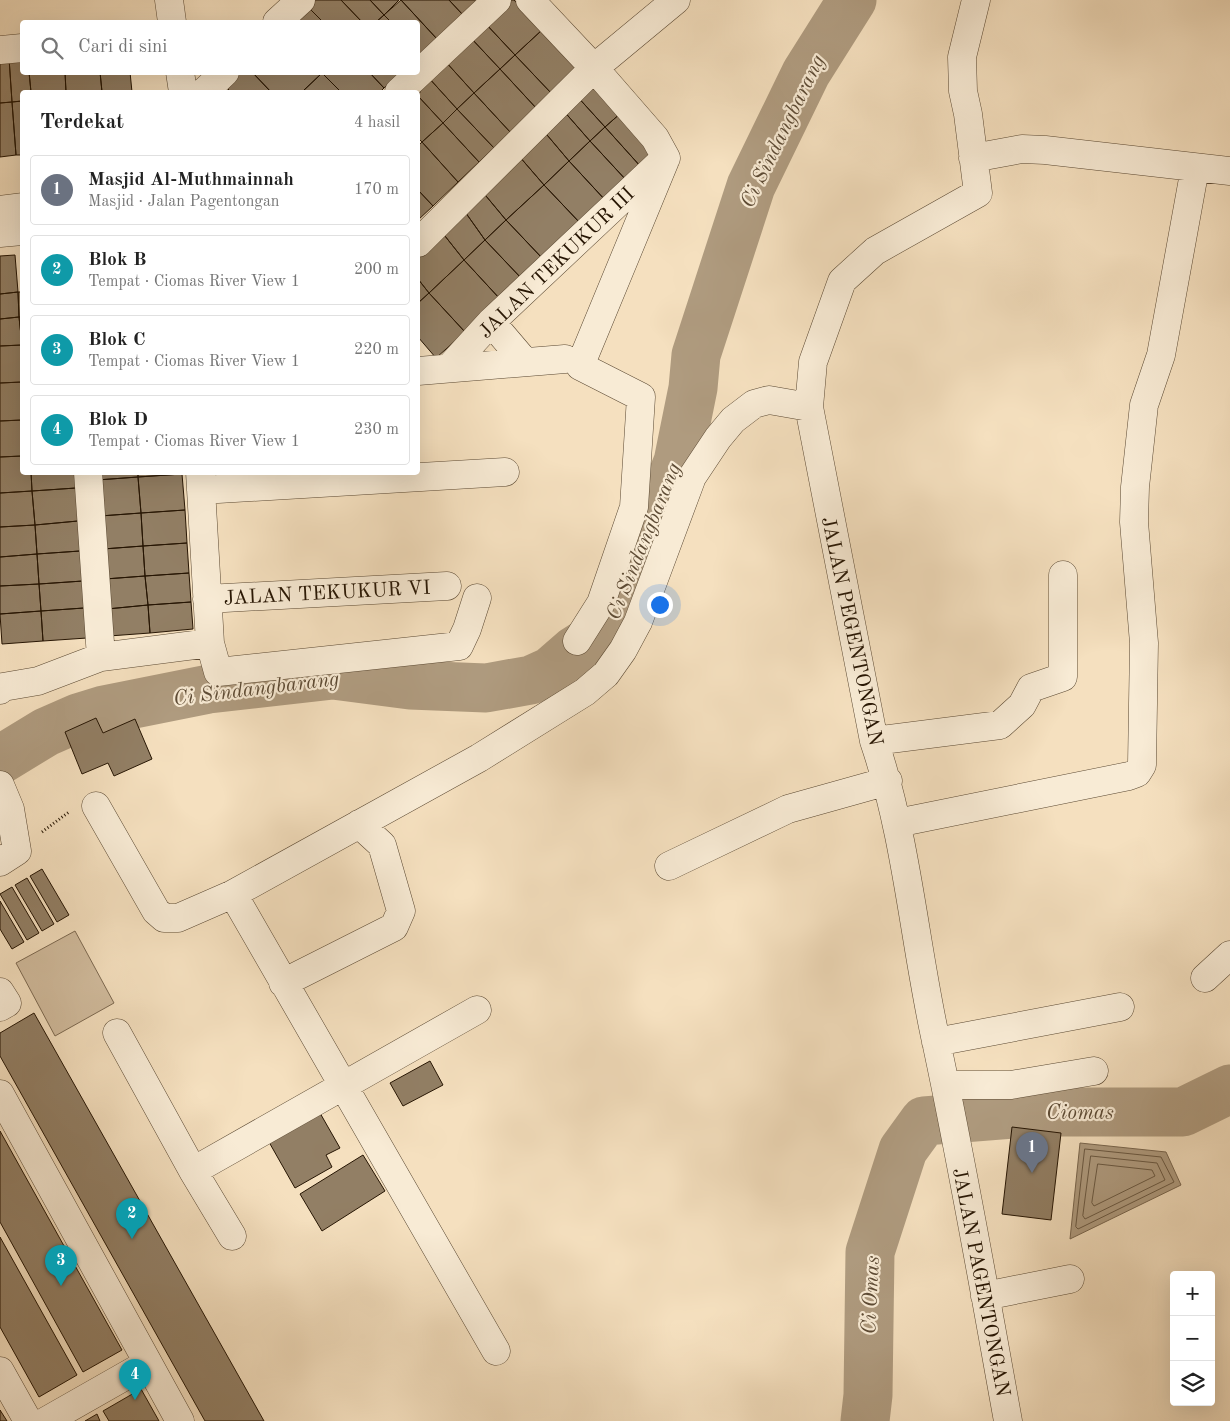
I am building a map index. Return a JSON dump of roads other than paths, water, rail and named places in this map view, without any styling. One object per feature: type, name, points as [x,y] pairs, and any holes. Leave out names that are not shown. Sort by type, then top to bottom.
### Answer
[{"type":"street","points":[[169,0],[172,20]]},
{"type":"street","points":[[279,20],[301,0]]},
{"type":"street","points":[[420,72],[497,0]]},
{"type":"street","points":[[530,0],[594,68],[655,138],[666,158],[580,366],[641,397],[634,507],[601,602],[577,641]]},
{"type":"street","points":[[420,241],[594,68],[676,0]]},
{"type":"street","points":[[976,0],[962,57],[962,91],[973,158],[1022,149],[1081,153],[1230,171]]},
{"type":"street","points":[[0,50],[20,48]]},
{"type":"street","points":[[180,75],[183,90]]},
{"type":"street","points":[[206,90],[222,75]]},
{"type":"street","points":[[401,90],[417,75]]},
{"type":"street","name":"JALAN TEKUKUR III","points":[[449,368],[491,322],[666,158]]},
{"type":"street","name":"JALAN PEGENTONGAN","points":[[956,1142],[897,823],[888,782],[874,741],[809,407],[813,362],[842,281],[875,251],[978,193],[973,158]]},
{"type":"street","points":[[897,823],[1129,776],[1137,773],[1142,765],[1144,643],[1134,522],[1135,487],[1144,405],[1161,355],[1195,168]]},
{"type":"street","points":[[0,210],[20,207]]},
{"type":"street","points":[[0,232],[20,231]]},
{"type":"street","points":[[491,322],[525,362]]},
{"type":"street","points":[[420,371],[564,359]]},
{"type":"street","points":[[96,806],[156,911],[164,918],[178,918],[233,894],[479,758],[585,692],[606,674],[623,650],[649,597],[692,477],[718,438],[733,420],[754,404],[770,400],[809,407]]},
{"type":"street","points":[[420,475],[505,472]]},
{"type":"street","points":[[88,475],[100,657]]},
{"type":"street","points":[[403,475],[200,481],[210,643],[218,672],[458,646],[467,630],[477,598]]},
{"type":"street","points":[[874,741],[1000,725],[1022,705],[1031,688],[1063,677],[1062,575]]},
{"type":"street","name":"JALAN TEKUKUR VI","points":[[207,599],[447,586]]},
{"type":"street","points":[[0,690],[3,687],[38,681],[100,657],[210,643]]},
{"type":"street","points":[[669,866],[788,809],[888,782]]},
{"type":"street","points":[[3,802],[9,856]]},
{"type":"street","points":[[283,983],[394,927],[401,911],[382,845],[358,824]]},
{"type":"street","points":[[233,894],[496,1351]]},
{"type":"street","points":[[1205,978],[1230,955]]},
{"type":"street","points":[[0,992],[7,1003],[0,1007]]},
{"type":"street","points":[[943,1070],[1120,1007]]},
{"type":"street","points":[[193,1170],[478,1010]]},
{"type":"street","points":[[117,1033],[232,1236]]},
{"type":"street","points":[[943,1070],[1010,1085],[1094,1071]]},
{"type":"street","points":[[0,1094],[180,1421]]},
{"type":"street","name":"JALAN PAGENTONGAN","points":[[956,1142],[1008,1421]]},
{"type":"street","points":[[985,1296],[1070,1279]]},
{"type":"street","points":[[46,1421],[148,1363]]},
{"type":"street","points":[[0,1371],[28,1421]]},
{"type":"water","points":[[1080,1143],[1166,1152],[1181,1185],[1070,1239]]},
{"type":"waterway","name":"Ci Sindangbarang","points":[[0,760],[46,732],[78,718],[104,710],[209,689],[333,675],[410,685],[486,688],[531,680],[551,671],[574,651],[607,630],[631,582],[678,462],[693,388],[696,355],[751,186],[806,73],[852,0]]},
{"type":"waterway","name":"Ciomas","points":[[865,1421],[868,1395],[870,1252],[903,1150],[924,1121],[1038,1112],[1183,1112],[1230,1089]]},
{"type":"place","name":"Masjid Al-Muthmainnah","points":[[1032,1173]]},
{"type":"place","name":"Blok B","points":[[132,1239]]},
{"type":"place","name":"Blok C","points":[[61,1286]]},
{"type":"place","name":"Blok D","points":[[135,1400]]},
{"type":"water label","name":"Ci Omas","points":[[870,1295]]}]
